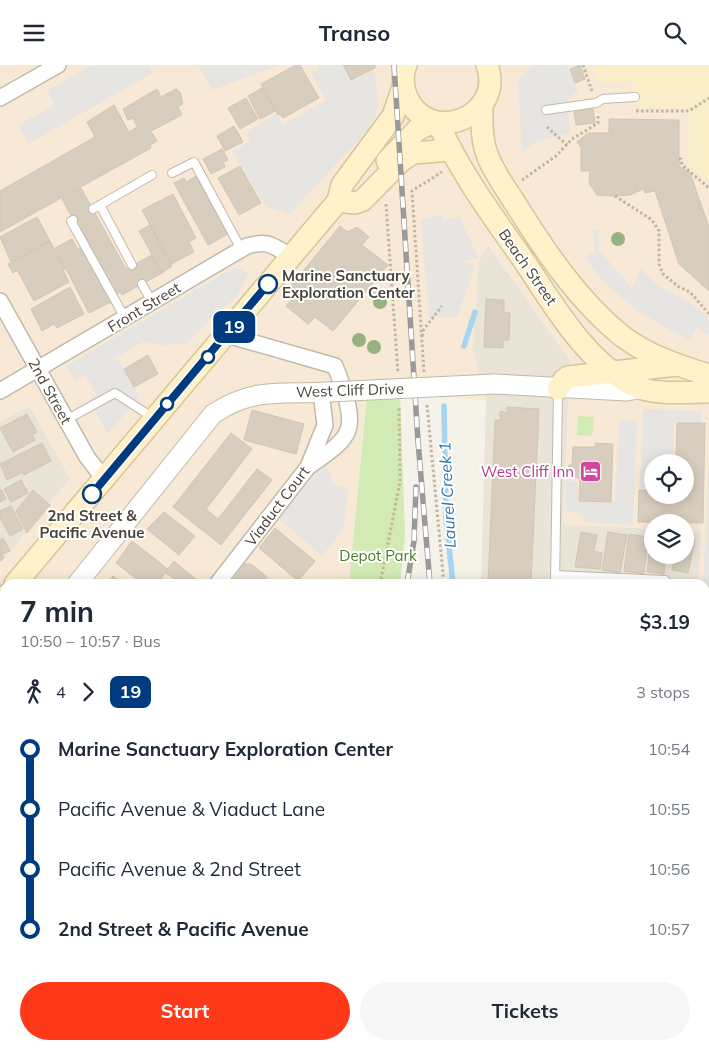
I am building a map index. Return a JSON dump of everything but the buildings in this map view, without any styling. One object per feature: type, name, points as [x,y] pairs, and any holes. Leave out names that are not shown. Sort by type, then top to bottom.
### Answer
[{"type":"main road","name":"Beach Street","points":[[487,66],[489,86],[482,104],[482,126],[488,157],[524,218],[583,298],[623,336],[640,347],[677,365]]},
{"type":"main road","points":[[404,72],[409,102],[420,114],[436,122],[455,123],[470,116],[482,104]]},
{"type":"main road","points":[[19,579],[227,335],[290,256],[338,201],[342,185],[393,116],[404,72]]},
{"type":"main road","name":"Beach Street","points":[[436,122],[476,192],[565,321],[596,358],[632,385],[644,388]]},
{"type":"main road","points":[[338,201],[355,195],[374,178],[392,154],[417,130],[436,122]]},
{"type":"main road","points":[[338,201],[355,203],[363,200],[401,161],[413,153],[451,150]]},
{"type":"main road","points":[[558,389],[568,377],[612,371],[677,365],[709,375]]},
{"type":"main road","name":"West Cliff Drive","points":[[644,388],[666,392],[709,392]]},
{"type":"street","points":[[0,98],[58,65]]},
{"type":"street","name":"Front Street","points":[[0,391],[241,249],[260,242],[268,243],[290,256]]},
{"type":"street","name":"2nd Street","points":[[0,301],[89,461],[104,479]]},
{"type":"street","points":[[227,335],[335,366],[347,399],[349,429],[338,444],[308,467]]},
{"type":"street","name":"West Cliff Drive","points":[[81,579],[214,414],[241,398],[258,394],[494,384],[558,389],[627,391],[644,388]]},
{"type":"street","name":"Viaduct Court","points":[[221,579],[308,467],[325,425],[325,392]]},
{"type":"lane","points":[[546,110],[596,103],[603,99],[635,97]]},
{"type":"lane","points":[[172,173],[194,162],[241,249]]},
{"type":"lane","points":[[132,265],[96,207],[152,175]]},
{"type":"lane","points":[[72,221],[125,318]]},
{"type":"lane","points":[[142,284],[152,302]]},
{"type":"lane","points":[[555,579],[558,389]]},
{"type":"lane","points":[[66,420],[115,393],[155,418]]},
{"type":"lane","points":[[555,575],[643,579]]},
{"type":"path","points":[[522,180],[598,123],[596,103],[583,65]]},
{"type":"path","points":[[635,111],[689,111],[709,98]]},
{"type":"path","points":[[547,127],[567,145]]},
{"type":"path","points":[[679,159],[681,159],[682,165],[709,188]]},
{"type":"path","points":[[412,191],[443,172]]},
{"type":"path","points":[[615,196],[652,220],[659,231],[659,264],[663,274],[679,287],[690,292],[709,314]]},
{"type":"path","points":[[421,341],[424,329],[442,306]]},
{"type":"shaded area","points":[[0,65],[592,65],[599,83],[634,81],[635,103],[642,108],[689,108],[688,165],[709,180],[709,579],[699,579],[701,532],[694,532],[694,514],[644,514],[644,529],[563,524],[570,361],[489,244],[479,261],[473,350],[486,401],[367,387],[349,579],[0,579],[0,564],[70,478],[30,406],[0,422]]},
{"type":"shaded area","points":[[92,65],[149,65],[153,73],[28,144],[18,125],[55,105],[47,90]]},
{"type":"shaded area","points":[[198,65],[280,65],[212,90]]},
{"type":"shaded area","points":[[317,65],[341,65],[351,82],[374,70],[378,102],[376,114],[370,128],[289,215],[265,206],[232,151],[250,141],[246,133],[276,114],[283,125],[326,100],[311,73],[319,69]]},
{"type":"shaded area","points":[[533,65],[567,65],[578,92],[567,97],[570,133],[535,142],[522,153],[518,81]]},
{"type":"shaded area","points":[[441,214],[444,221],[459,216],[478,258],[462,261],[475,266],[457,317],[429,317],[421,220]]},
{"type":"shaded area","points":[[592,230],[599,230],[599,250],[632,288],[641,268],[655,284],[688,301],[709,318],[709,335],[696,328],[690,341],[639,312],[606,284],[585,258],[595,251]]},
{"type":"shaded area","points":[[488,244],[570,361],[563,524],[644,529],[644,564],[694,564],[694,532],[701,532],[699,579],[481,579],[486,401],[473,350],[479,261]]},
{"type":"shaded area","points":[[235,267],[249,273],[236,297],[185,344],[160,345],[143,342],[75,381],[66,366]]},
{"type":"shaded area","points":[[117,358],[139,397],[108,434],[89,399],[97,395],[86,376]]},
{"type":"shaded area","points":[[29,405],[70,478],[0,564],[0,422]]},
{"type":"shaded area","points":[[643,409],[701,411],[701,423],[674,422],[673,454],[644,454],[644,488],[640,488]]},
{"type":"shaded area","points":[[619,420],[637,421],[633,525],[586,522],[578,512],[564,511],[566,481],[578,482],[578,501],[615,502]]},
{"type":"shaded area","points":[[709,454],[709,579],[703,579]]},
{"type":"shaded area","points":[[325,463],[334,485],[348,487],[344,528],[322,556],[278,518]]},
{"type":"green space","name":"Depot Park","points":[[400,391],[405,535],[401,579],[349,579],[367,395]]},
{"type":"green space","points":[[578,416],[594,417],[592,436],[577,435]]},
{"type":"sand","points":[[592,65],[709,65],[709,180],[688,165],[689,108],[642,108],[635,103],[634,81],[599,83]]},
{"type":"waterway","name":"Laurel Creek 1","points":[[464,346],[475,312]]},
{"type":"waterway","name":"Laurel Creek 1","points":[[444,406],[446,518],[452,579]]},
{"type":"railway","points":[[394,65],[418,441],[430,579]]},
{"type":"railway","points":[[408,579],[414,541],[416,487]]},
{"type":"bus line","name":"19","points":[[92,494],[119,459],[227,335],[268,284]]},
{"type":"place","name":"Marine Sanctuary Exploration Center","points":[[268,284]]},
{"type":"place","name":"West Cliff Inn","points":[[590,471]]},
{"type":"place","name":"2nd Street & Pacific Avenue","points":[[92,494]]}]
